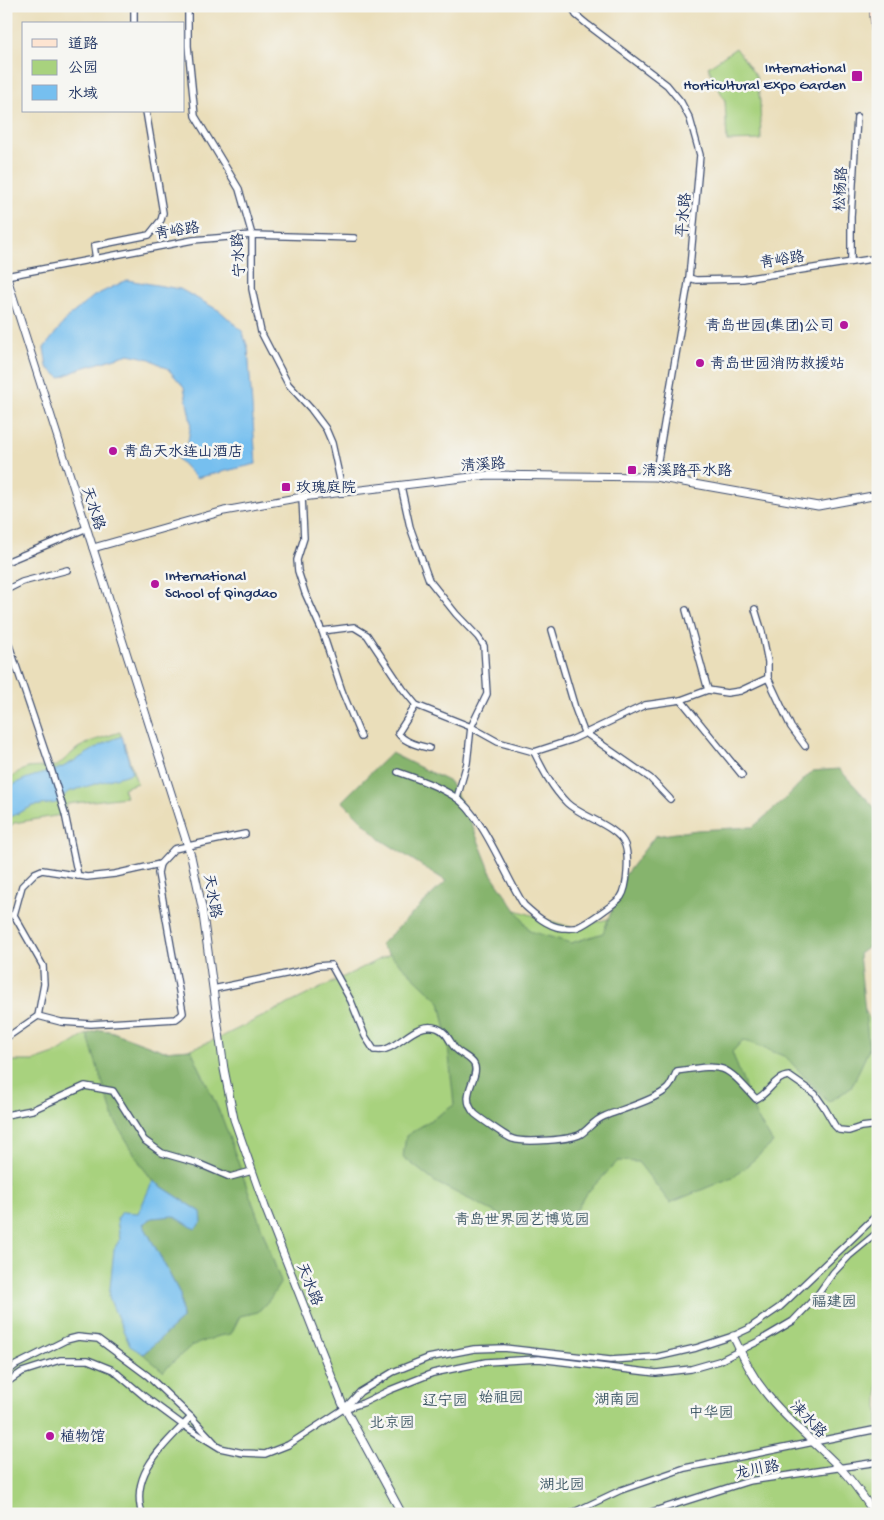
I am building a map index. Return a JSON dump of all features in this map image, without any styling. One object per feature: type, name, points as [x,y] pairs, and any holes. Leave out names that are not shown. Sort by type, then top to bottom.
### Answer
[{"type":"main road","points":[[873,6],[878,58]]},
{"type":"street","points":[[134,6],[134,22]]},
{"type":"street","name":"宁水路","points":[[188,6],[188,46],[195,116],[239,189],[252,235],[252,288],[261,332],[288,384],[312,409],[326,429],[332,443],[343,492]]},
{"type":"street","name":"平水路","points":[[572,6],[576,15],[588,25],[667,85],[681,102],[690,119],[700,155],[690,278],[655,477]]},
{"type":"street","points":[[96,259],[94,246],[149,235],[161,220],[163,213],[146,112]]},
{"type":"street","name":"松杨路","points":[[851,262],[851,217],[857,117]]},
{"type":"street","name":"青峪路","points":[[6,276],[193,240],[252,235],[354,238]]},
{"type":"street","name":"青峪路","points":[[690,278],[696,280],[743,279],[878,258]]},
{"type":"street","name":"天水路","points":[[6,276],[188,846],[202,907],[224,1069],[234,1118],[265,1207],[345,1408],[402,1514]]},
{"type":"street","name":"清溪路","points":[[93,548],[224,511],[302,497],[488,476],[655,477],[818,506],[878,495]]},
{"type":"street","points":[[401,486],[410,527],[429,580],[484,646],[487,694],[471,727],[466,763],[457,798]]},
{"type":"street","points":[[302,497],[304,538],[298,560],[298,571],[361,737]]},
{"type":"street","points":[[6,562],[87,528]]},
{"type":"street","points":[[6,590],[22,582],[67,570]]},
{"type":"street","points":[[686,610],[708,690]]},
{"type":"street","points":[[755,610],[768,662],[768,678],[792,726],[805,746]]},
{"type":"street","points":[[322,631],[354,627],[367,635],[402,690],[416,705],[471,727],[498,742],[534,752],[571,740],[584,732],[645,705],[681,700],[708,690],[728,693],[740,692],[768,678]]},
{"type":"street","points":[[552,630],[584,732],[650,778],[670,799]]},
{"type":"street","points":[[6,636],[52,769],[65,814],[78,876]]},
{"type":"street","points":[[681,700],[742,775]]},
{"type":"street","points":[[416,705],[398,732],[400,736],[429,748]]},
{"type":"street","points":[[398,772],[422,780],[457,798],[478,821],[524,905],[548,923],[562,928],[577,928],[614,904],[622,896],[626,885],[626,846],[618,835],[569,804],[551,784],[534,752]]},
{"type":"street","points":[[38,1016],[61,1022],[91,1024],[176,1019],[180,1016],[182,1013],[158,874],[160,864],[174,849],[245,834]]},
{"type":"street","points":[[6,1038],[38,1016],[44,984],[42,966],[14,915],[22,886],[35,873],[42,870],[87,877],[160,864]]},
{"type":"street","points":[[6,915],[14,915]]},
{"type":"street","points":[[213,989],[306,970],[317,966],[331,965],[352,1001],[365,1036],[374,1050],[388,1048],[420,1028],[429,1026],[438,1028],[445,1033],[461,1054],[472,1060],[475,1066],[476,1070],[468,1092],[470,1106],[475,1114],[512,1139],[540,1141],[580,1134],[596,1120],[657,1096],[668,1088],[677,1071],[710,1067],[725,1069],[733,1074],[756,1098],[760,1097],[777,1081],[789,1076],[815,1094],[835,1126],[840,1130],[849,1131],[878,1125]]},
{"type":"street","points":[[6,1115],[32,1110],[85,1086],[113,1092],[144,1140],[162,1153],[197,1162],[230,1177],[252,1171]]},
{"type":"street","points":[[6,1383],[22,1372],[60,1360],[88,1360],[112,1370],[145,1398],[220,1448],[243,1453],[265,1454],[288,1445],[345,1408],[360,1392],[393,1372],[428,1358],[474,1349],[504,1348],[610,1360],[656,1356],[696,1348],[733,1336],[748,1329],[780,1307],[878,1214]]},
{"type":"street","points":[[345,1408],[363,1403],[433,1373],[486,1362],[539,1360],[656,1373],[691,1369],[719,1361],[740,1351],[792,1320],[816,1297],[833,1273],[849,1256],[878,1232]]},
{"type":"street","points":[[6,1297],[8,1309],[6,1314]]},
{"type":"street","name":"涞水路","points":[[733,1336],[751,1372],[766,1394],[840,1468],[855,1485],[875,1514]]},
{"type":"street","points":[[6,1373],[16,1364],[66,1340],[78,1337],[98,1339],[148,1376],[220,1448]]},
{"type":"street","points":[[142,1512],[140,1488],[146,1469],[158,1452],[191,1417]]},
{"type":"street","points":[[570,1514],[621,1490],[685,1468],[878,1429]]},
{"type":"street","name":"龙川路","points":[[645,1514],[749,1481],[878,1462]]},
{"type":"green space","points":[[736,48],[756,76],[760,101],[761,140],[727,141],[725,101],[708,67]]},
{"type":"green space","points":[[120,732],[137,783],[123,788],[126,797],[67,804],[61,815],[14,823],[6,830],[6,783],[18,772],[28,768],[57,766],[78,748],[92,741]]},
{"type":"green space","points":[[391,753],[450,782],[468,815],[492,875],[530,931],[571,943],[603,933],[625,875],[655,836],[697,830],[753,827],[783,801],[812,771],[839,769],[878,813],[878,940],[859,954],[869,1049],[851,1088],[828,1102],[786,1057],[743,1040],[732,1052],[756,1116],[773,1143],[735,1176],[670,1203],[638,1162],[618,1161],[585,1195],[571,1219],[514,1222],[435,1182],[403,1157],[406,1136],[454,1105],[447,1036],[440,1002],[380,945],[446,881],[380,839],[342,801]]},
{"type":"green space","name":"青岛世界园艺博览园","points":[[786,873],[878,1033],[878,1514],[6,1514],[6,1063],[34,1061],[57,1053],[87,1034],[99,1030],[110,1031],[164,1051],[191,1049],[219,1038],[494,903],[573,928]]},
{"type":"green space","points":[[99,1030],[110,1031],[164,1051],[191,1049],[223,1120],[281,1282],[270,1299],[258,1312],[240,1316],[231,1334],[219,1336],[191,1346],[163,1371],[143,1354],[182,1319],[180,1294],[143,1224],[152,1218],[201,1212],[153,1181],[141,1165],[114,1119],[87,1034]]},
{"type":"water","points":[[127,280],[180,289],[220,311],[242,331],[248,348],[256,464],[196,478],[176,457],[187,447],[191,423],[184,387],[168,369],[150,359],[129,354],[82,368],[60,378],[47,367],[44,348],[68,317],[94,296]]},
{"type":"water","points":[[122,736],[132,773],[68,792],[56,803],[33,806],[6,819],[6,796],[15,784],[63,767],[99,746]]},
{"type":"water","points":[[153,1181],[201,1212],[202,1222],[195,1229],[174,1216],[152,1218],[143,1224],[180,1294],[182,1319],[143,1354],[130,1346],[109,1298],[114,1249],[120,1239],[117,1219],[122,1212],[138,1213]]},
{"type":"place","name":"International Horticultural Expo Garden","points":[[857,76]]},
{"type":"place","name":"青岛世园(集团)公司","points":[[844,325]]},
{"type":"place","name":"青岛世园消防救援站","points":[[700,363]]},
{"type":"place","name":"青岛天水连山酒店","points":[[113,451]]},
{"type":"place","name":"清溪路平水路","points":[[632,470]]},
{"type":"place","name":"玫瑰庭院","points":[[286,487]]},
{"type":"place","name":"International School of Qingdao","points":[[155,584]]},
{"type":"place","name":"植物馆","points":[[50,1436]]},
{"type":"park label","name":"福建园","points":[[834,1301]]},
{"type":"park label","name":"始祖园","points":[[501,1397]]},
{"type":"park label","name":"湖南园","points":[[617,1399]]},
{"type":"park label","name":"辽宁园","points":[[445,1400]]},
{"type":"park label","name":"中华园","points":[[711,1412]]},
{"type":"park label","name":"北京园","points":[[392,1422]]},
{"type":"park label","name":"湖北园","points":[[562,1484]]}]
